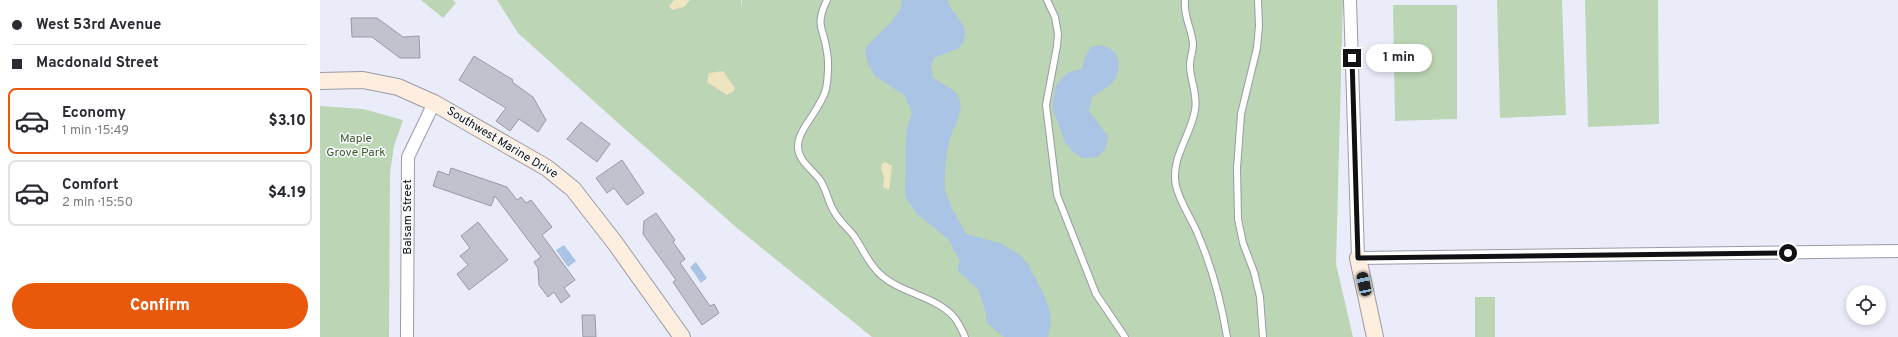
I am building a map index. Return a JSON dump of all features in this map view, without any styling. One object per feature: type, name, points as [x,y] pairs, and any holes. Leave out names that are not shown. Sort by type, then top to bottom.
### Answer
[{"type":"main road","name":"Southwest Marine Drive","points":[[320,81],[363,80],[398,87],[434,103],[547,168],[573,189],[611,238],[682,337]]},
{"type":"main road","points":[[1358,258],[1375,337]]},
{"type":"street","points":[[1350,0],[1358,258],[1898,251]]},
{"type":"street","name":"Balsam Street","points":[[407,337],[408,157],[434,103]]},
{"type":"lane","points":[[827,0],[822,10],[820,26],[827,52],[826,89],[816,111],[800,133],[798,148],[800,154],[805,165],[820,180],[834,212],[854,236],[870,262],[880,274],[902,289],[949,312],[953,316],[965,337]]},
{"type":"lane","points":[[1047,0],[1055,17],[1058,34],[1046,105],[1058,195],[1096,294],[1125,337]]},
{"type":"lane","points":[[1186,0],[1184,11],[1193,44],[1190,66],[1196,96],[1195,112],[1180,150],[1176,167],[1176,184],[1179,199],[1195,229],[1212,271],[1224,316],[1227,337]]},
{"type":"lane","points":[[1258,0],[1259,26],[1257,48],[1241,114],[1237,168],[1238,219],[1243,243],[1254,272],[1260,297],[1263,337]]},
{"type":"green space","points":[[421,0],[453,0],[456,3],[443,18]]},
{"type":"green space","points":[[497,0],[741,0],[741,8],[742,0],[1343,0],[1336,264],[1353,337],[872,337],[737,228],[617,122],[518,33]]},
{"type":"green space","points":[[1497,0],[1562,0],[1566,115],[1500,118]]},
{"type":"green space","points":[[1585,0],[1658,0],[1659,124],[1588,127]]},
{"type":"green space","points":[[1393,5],[1457,5],[1457,119],[1395,121]]},
{"type":"green space","name":"Maple Grove Park","points":[[320,106],[363,109],[403,120],[394,146],[390,173],[389,337],[320,337]]},
{"type":"green space","points":[[1475,297],[1495,297],[1495,337],[1475,337]]},
{"type":"sand","points":[[674,0],[690,0],[684,7],[672,10],[669,6]]},
{"type":"sand","points":[[723,71],[735,88],[734,91],[727,95],[707,82],[709,73]]},
{"type":"sand","points":[[885,162],[892,166],[889,190],[883,187],[884,177],[881,168],[882,164]]},
{"type":"water","points":[[902,0],[947,0],[950,7],[962,23],[965,34],[964,40],[959,48],[934,58],[931,64],[933,77],[954,91],[959,98],[960,103],[959,114],[949,142],[947,153],[945,176],[946,193],[966,234],[1000,243],[1020,255],[1028,264],[1044,295],[1050,311],[1051,323],[1048,337],[1004,337],[987,323],[986,313],[978,289],[957,270],[960,261],[948,239],[916,213],[905,197],[906,132],[912,112],[904,95],[875,76],[869,67],[865,52],[867,46],[892,21],[900,10]]},
{"type":"water","points":[[1103,45],[1114,51],[1116,54],[1119,62],[1118,71],[1111,84],[1092,97],[1089,111],[1108,136],[1106,148],[1098,157],[1082,158],[1072,151],[1065,142],[1052,107],[1056,86],[1061,79],[1069,72],[1082,69],[1084,60],[1091,47]]},
{"type":"water","points":[[564,245],[576,261],[568,267],[556,250]]},
{"type":"water","points":[[696,262],[707,278],[701,283],[690,267]]},
{"type":"building","points":[[351,18],[377,18],[403,37],[419,36],[420,58],[400,58],[372,37],[352,37]]},
{"type":"building","points":[[474,56],[513,80],[512,82],[533,97],[546,120],[538,132],[519,119],[510,131],[496,121],[506,108],[459,80]]},
{"type":"building","points":[[581,122],[610,144],[597,162],[567,139]]},
{"type":"building","points":[[622,160],[644,193],[627,205],[614,188],[607,193],[596,178]]},
{"type":"building","points":[[451,168],[507,187],[517,200],[521,197],[526,203],[531,200],[552,227],[542,235],[575,280],[564,288],[570,296],[561,303],[554,292],[548,297],[539,285],[538,268],[534,262],[541,257],[495,196],[491,206],[433,186],[438,171],[449,175]]},
{"type":"building","points":[[656,213],[675,240],[673,242],[685,259],[680,263],[710,306],[714,304],[719,313],[702,325],[673,282],[676,280],[643,234],[644,221]]},
{"type":"building","points":[[478,222],[508,260],[469,290],[457,274],[468,265],[460,256],[470,248],[461,236]]},
{"type":"building","points":[[582,315],[595,315],[596,337],[583,337]]},
{"type":"route","points":[[1352,58],[1358,258],[1788,253]]}]
